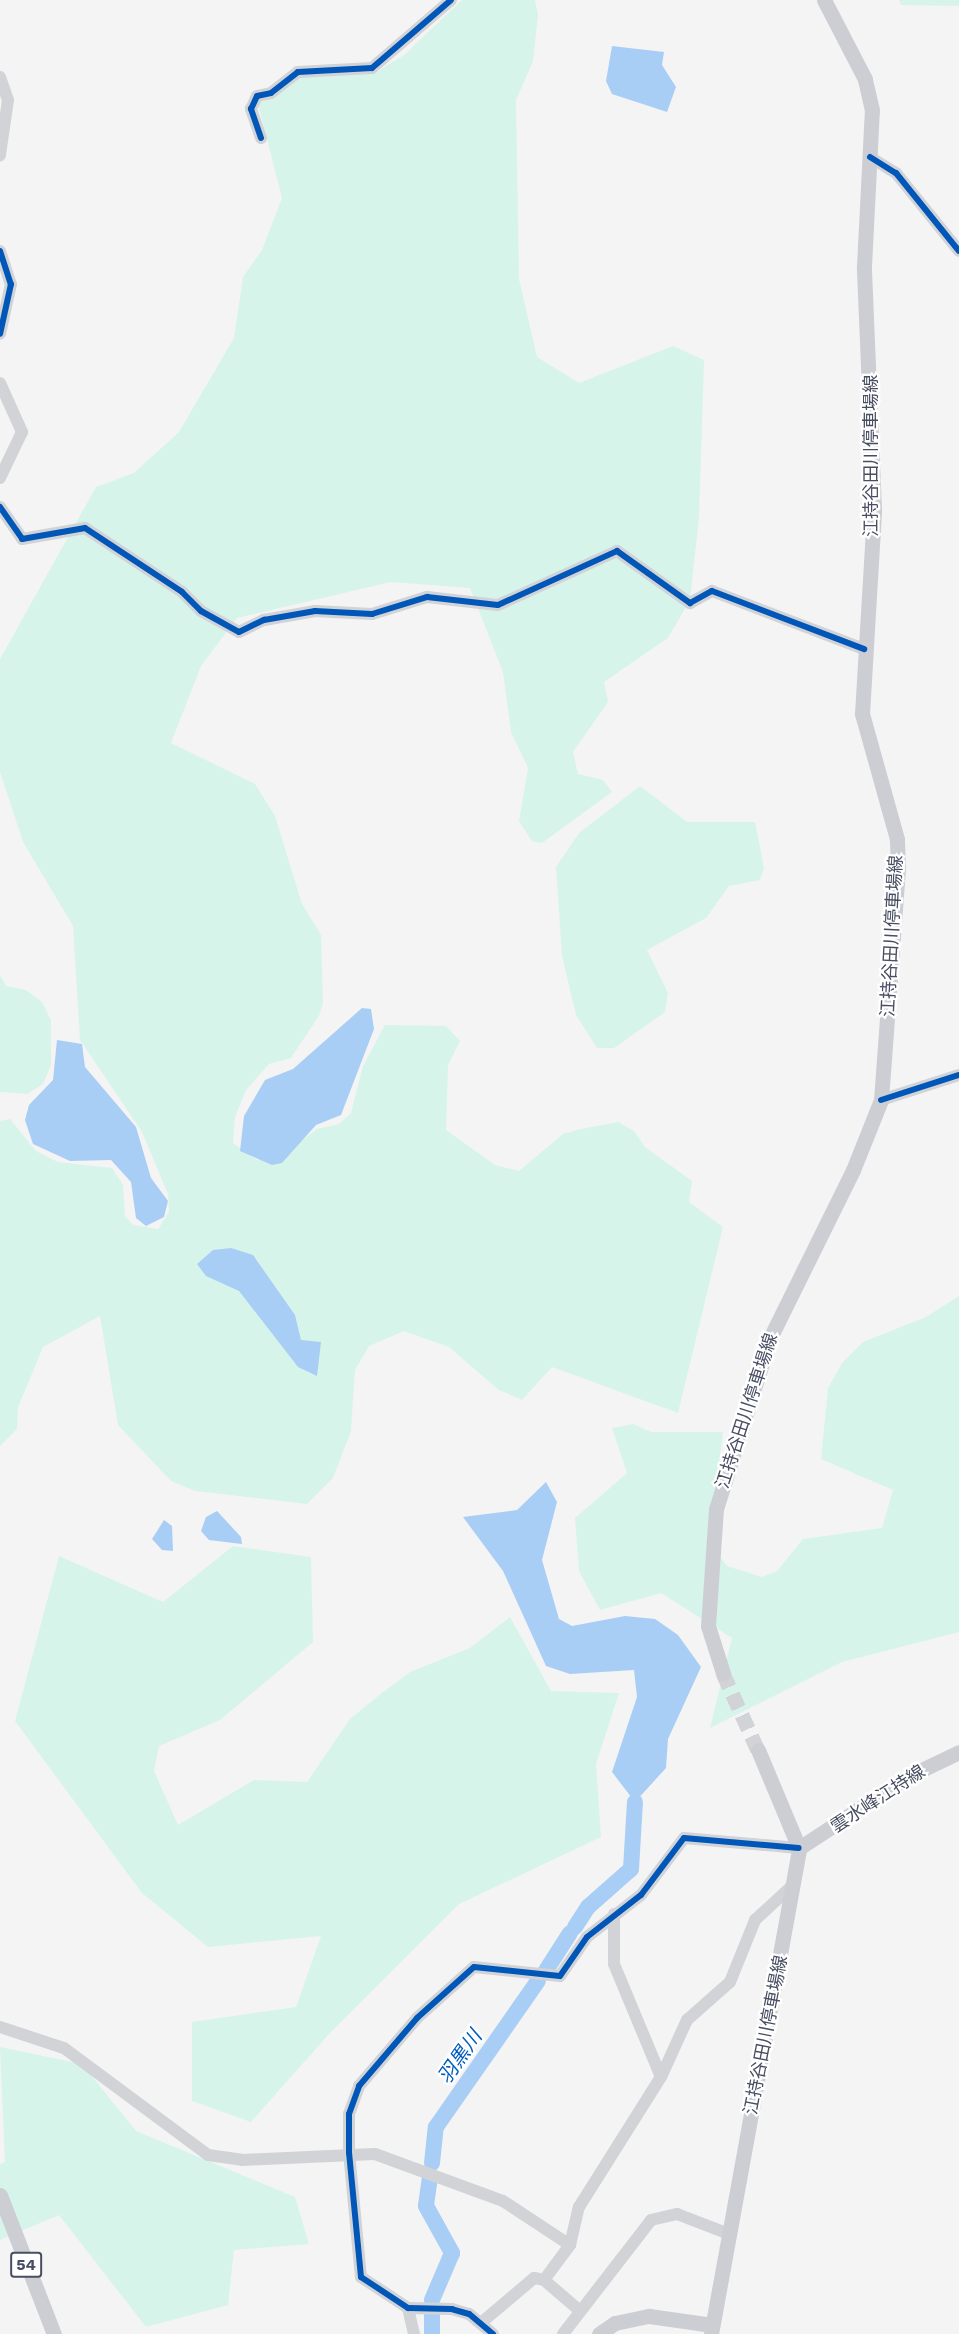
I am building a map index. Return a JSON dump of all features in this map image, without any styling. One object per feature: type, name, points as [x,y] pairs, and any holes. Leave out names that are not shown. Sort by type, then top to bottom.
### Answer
[{"type":"main road","name":"江持谷田川停車場線","points":[[723,1673],[708,1626],[708,1593],[716,1509],[729,1458],[770,1338],[853,1170],[881,1100],[897,839],[865,730],[864,649],[874,509],[864,266],[872,110],[865,79],[824,0]]},
{"type":"main road","points":[[758,1750],[799,1848]]},
{"type":"main road","name":"雲水峰江持線","points":[[799,1848],[909,1776],[959,1752]]},
{"type":"main road","name":"江持谷田川停車場線","points":[[712,2329],[799,1848]]},
{"type":"main road","name":"54","points":[[0,2195],[54,2334]]},
{"type":"main road","points":[[599,2334],[615,2323],[649,2316],[712,2329]]},
{"type":"street","points":[[261,138],[251,109],[257,96],[271,93],[298,72],[372,68],[451,0]]},
{"type":"street","points":[[0,77],[8,100],[0,155]]},
{"type":"street","points":[[870,157],[896,173],[959,251]]},
{"type":"street","points":[[0,252],[10,284],[0,333]]},
{"type":"street","points":[[0,383],[22,432],[0,478]]},
{"type":"street","points":[[0,507],[22,539],[85,528],[182,592],[201,611],[239,632],[264,620],[315,611],[372,614],[427,597],[498,605],[617,551],[690,603],[712,591],[864,649]]},
{"type":"street","points":[[881,1100],[959,1075]]},
{"type":"street","points":[[493,2334],[482,2322],[452,2309],[408,2308],[361,2277],[349,2153],[349,2114],[359,2086],[466,1972],[485,1965],[561,1976],[587,1937],[614,1914],[641,1896],[684,1838],[799,1848]]},
{"type":"street","points":[[544,2280],[570,2244],[579,2206],[661,2077],[687,2020],[730,1982],[755,1920],[794,1884]]},
{"type":"street","points":[[614,1914],[618,1938],[614,1964],[661,2077]]},
{"type":"street","points":[[0,2027],[64,2048],[208,2155],[242,2160],[349,2153],[403,2161],[450,2178],[529,2214],[570,2244]]},
{"type":"street","points":[[563,2334],[579,2310],[651,2220],[677,2214],[729,2234]]},
{"type":"street","points":[[482,2322],[534,2278],[544,2280],[579,2310]]},
{"type":"street","points":[[408,2308],[414,2334]]},
{"type":"green space","points":[[462,0],[535,0],[538,15],[533,61],[516,100],[519,279],[537,357],[579,383],[673,346],[704,360],[699,517],[690,600],[668,638],[604,682],[608,702],[573,752],[578,774],[603,780],[612,792],[542,843],[532,841],[519,821],[528,768],[511,732],[503,672],[470,588],[391,582],[237,618],[201,666],[171,743],[255,784],[275,816],[302,904],[321,935],[323,1003],[319,1016],[291,1058],[269,1064],[246,1090],[235,1117],[233,1143],[257,1160],[277,1159],[317,1129],[339,1124],[351,1113],[363,1066],[385,1025],[446,1026],[460,1041],[448,1065],[446,1130],[495,1165],[519,1171],[563,1134],[581,1129],[618,1122],[634,1131],[645,1147],[692,1181],[689,1202],[723,1227],[678,1413],[552,1367],[522,1400],[499,1390],[449,1347],[404,1331],[369,1346],[355,1370],[351,1431],[333,1478],[307,1504],[195,1491],[171,1481],[118,1425],[100,1316],[43,1347],[18,1407],[17,1429],[0,1446],[0,1121],[10,1119],[36,1151],[58,1162],[112,1168],[123,1185],[125,1216],[133,1225],[158,1229],[169,1212],[168,1194],[142,1132],[80,1040],[73,926],[23,842],[0,772],[0,659],[96,487],[134,473],[179,432],[234,338],[243,277],[262,250],[282,198],[258,104],[299,75],[373,74],[404,55]]},
{"type":"green space","points":[[899,0],[959,0],[959,6],[901,5]]},
{"type":"green space","points":[[640,786],[687,822],[755,822],[764,868],[760,880],[729,886],[706,918],[647,950],[668,993],[665,1012],[614,1048],[597,1048],[576,1015],[562,956],[556,867],[579,833]]},
{"type":"green space","points":[[0,975],[6,986],[26,990],[42,1002],[51,1020],[51,1065],[43,1084],[27,1094],[0,1092]]},
{"type":"green space","points":[[959,1296],[959,1632],[842,1662],[710,1728],[732,1638],[661,1593],[600,1610],[579,1571],[575,1518],[627,1473],[612,1428],[633,1424],[651,1432],[723,1432],[709,1543],[727,1566],[762,1577],[777,1571],[803,1539],[882,1528],[893,1490],[821,1459],[828,1388],[842,1363],[863,1342],[926,1317]]},
{"type":"green space","points":[[233,1546],[311,1557],[313,1642],[220,1720],[159,1746],[154,1771],[178,1825],[254,1780],[307,1782],[350,1719],[378,1696],[410,1672],[470,1648],[510,1617],[551,1691],[619,1693],[596,1764],[601,1837],[459,1904],[329,2034],[251,2122],[192,2101],[192,2022],[296,2007],[321,1936],[208,1947],[142,1893],[15,1721],[59,1556],[163,1602]]},
{"type":"green space","points":[[0,2047],[82,2064],[136,2131],[295,2197],[309,2244],[234,2250],[228,2305],[146,2327],[59,2215],[0,2240],[0,2164],[5,2162]]},
{"type":"water","points":[[612,46],[664,52],[662,65],[676,87],[667,112],[612,94],[606,81]]},
{"type":"water","points":[[362,1008],[371,1009],[374,1029],[341,1115],[316,1125],[282,1163],[272,1165],[240,1151],[244,1116],[265,1080],[293,1069]]},
{"type":"water","points":[[57,1040],[82,1044],[85,1067],[136,1127],[151,1178],[168,1201],[164,1217],[146,1226],[136,1218],[131,1182],[111,1160],[70,1161],[33,1144],[25,1120],[29,1105],[53,1080]]},
{"type":"water","points":[[231,1248],[253,1255],[295,1315],[301,1340],[321,1342],[317,1376],[298,1367],[239,1291],[206,1276],[197,1264],[213,1250]]},
{"type":"water","points":[[546,1482],[557,1502],[542,1560],[559,1619],[572,1626],[625,1616],[655,1619],[678,1635],[701,1667],[668,1739],[666,1768],[635,1802],[612,1772],[637,1697],[634,1670],[570,1674],[546,1666],[503,1571],[463,1517],[517,1510]]},
{"type":"water","points":[[217,1511],[241,1537],[242,1544],[209,1540],[201,1531],[206,1517]]},
{"type":"water","points":[[164,1520],[172,1526],[173,1551],[162,1550],[152,1539]]},
{"type":"waterway","name":"羽黒川","points":[[575,1927],[588,1907],[631,1869],[635,1802]]},
{"type":"waterway","name":"羽黒川","points":[[545,1972],[570,1933]]},
{"type":"waterway","name":"羽黒川","points":[[432,2163],[436,2127],[538,1981]]},
{"type":"waterway","name":"羽黒川","points":[[430,2177],[426,2206],[452,2253],[432,2300]]},
{"type":"waterway","name":"羽黒川","points":[[432,2315],[432,2334]]},
{"type":"tunnel","points":[[723,1673],[758,1750]]},
{"type":"cycle path","points":[[261,138],[251,109],[257,96],[271,93],[298,72],[372,68],[451,0]]},
{"type":"cycle path","points":[[870,157],[896,173],[959,251]]},
{"type":"cycle path","points":[[0,251],[11,284],[0,334]]},
{"type":"cycle path","points":[[0,507],[22,539],[85,528],[182,592],[201,611],[239,632],[264,620],[315,611],[372,614],[427,597],[498,605],[617,551],[690,603],[712,591],[864,649]]},
{"type":"cycle path","points":[[881,1100],[959,1075]]},
{"type":"cycle path","points":[[493,2334],[469,2314],[452,2309],[408,2308],[361,2277],[349,2153],[349,2114],[359,2086],[417,2018],[474,1967],[560,1976],[587,1937],[641,1895],[684,1838],[799,1848]]}]
